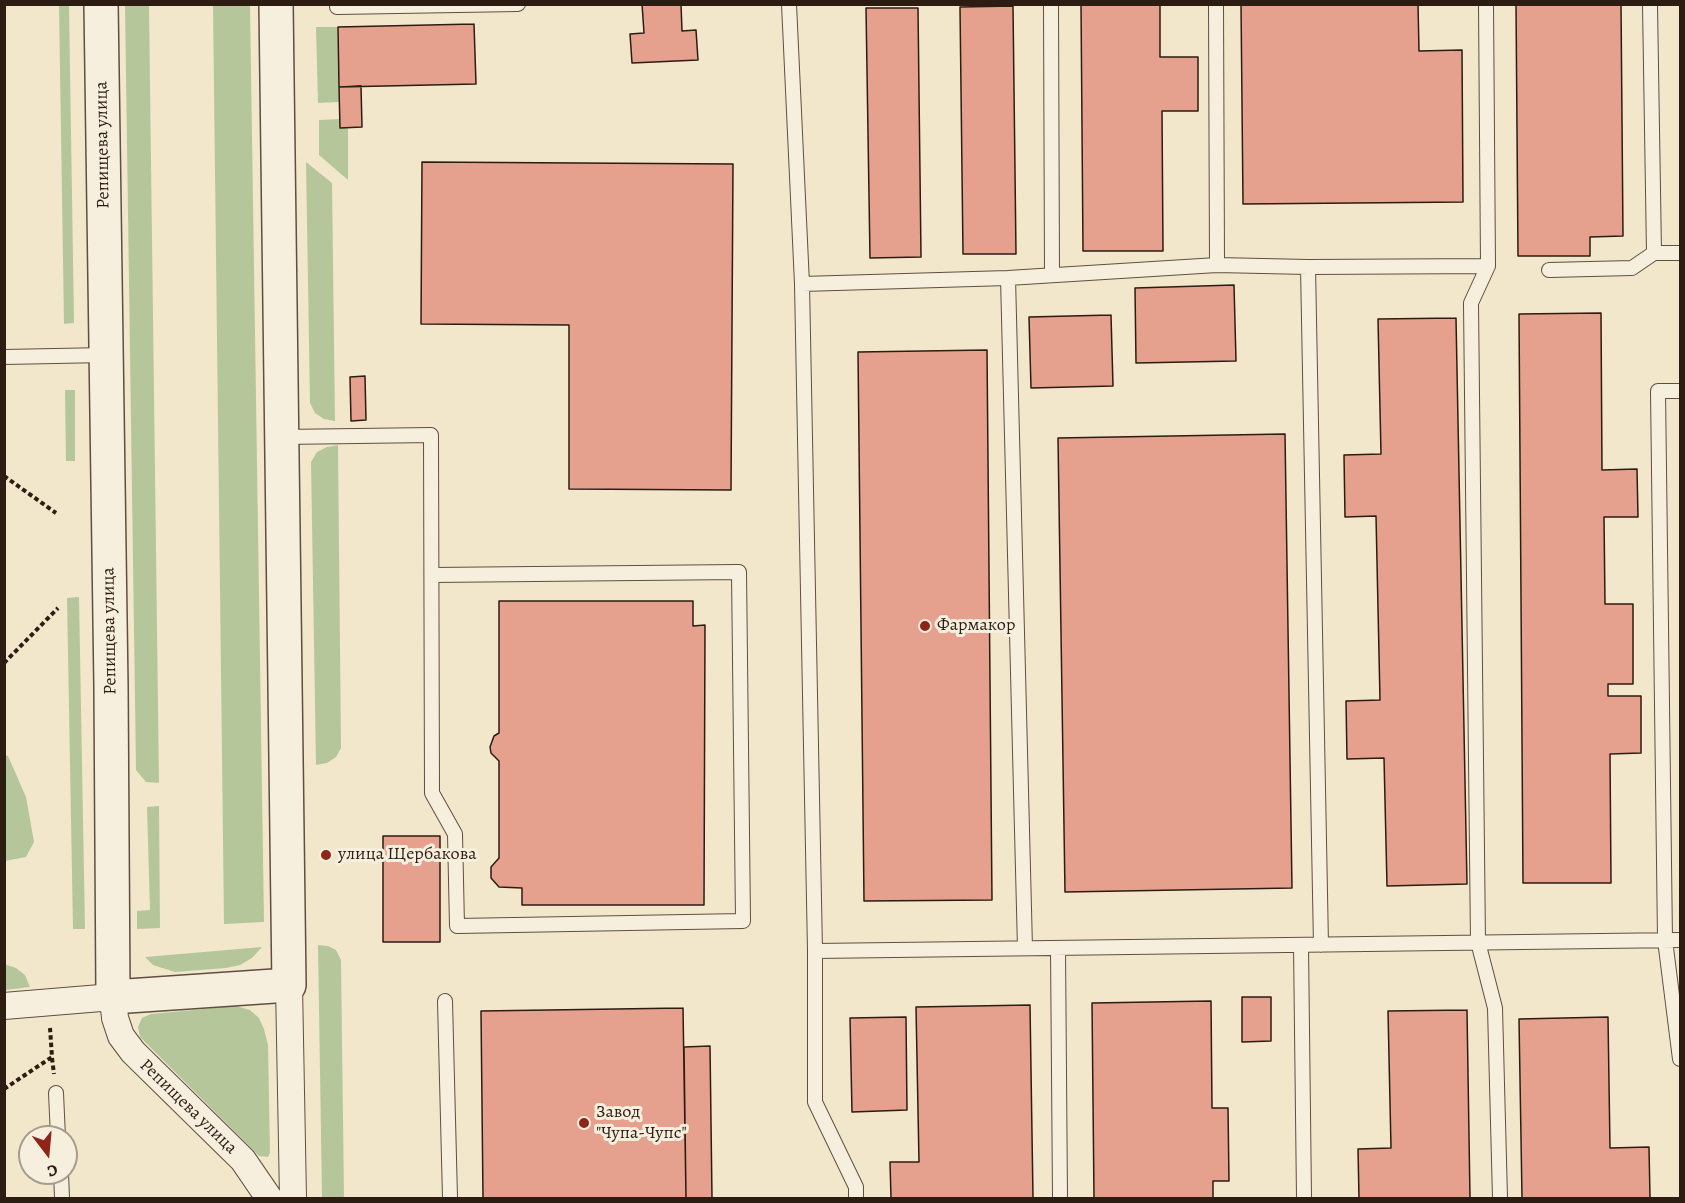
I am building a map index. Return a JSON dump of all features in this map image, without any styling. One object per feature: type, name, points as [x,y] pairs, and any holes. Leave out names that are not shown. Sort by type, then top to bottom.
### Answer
[{"type":"street","name":"Репищева улица","points":[[101,4],[115,1018],[121,1036],[133,1052],[243,1160],[269,1198]]},
{"type":"street","points":[[276,4],[293,1198]]},
{"type":"street","points":[[4,1006],[289,985]]},
{"type":"lane","points":[[337,7],[518,4]]},
{"type":"lane","points":[[789,4],[801,284],[815,951],[815,1102],[856,1187],[856,1198]]},
{"type":"lane","points":[[1051,4],[1052,275]]},
{"type":"lane","points":[[1216,4],[1217,265]]},
{"type":"lane","points":[[1486,4],[1488,266],[1471,303],[1478,942],[1495,1008],[1500,1198]]},
{"type":"lane","points":[[1650,4],[1654,253]]},
{"type":"lane","points":[[1549,270],[1632,268],[1654,253],[1680,253]]},
{"type":"lane","points":[[801,284],[1008,278],[1217,265],[1488,266]]},
{"type":"lane","points":[[1308,267],[1321,945]]},
{"type":"lane","points":[[1008,278],[1025,948]]},
{"type":"lane","points":[[4,357],[106,356]]},
{"type":"lane","points":[[1680,391],[1658,391],[1665,940],[1680,1059]]},
{"type":"lane","points":[[282,437],[431,435],[432,793],[455,834],[457,926],[743,921],[739,572],[432,575]]},
{"type":"lane","points":[[815,951],[1680,940]]},
{"type":"lane","points":[[1301,945],[1304,1198]]},
{"type":"lane","points":[[1058,948],[1060,1198]]},
{"type":"lane","points":[[445,1001],[450,1198]]},
{"type":"lane","points":[[56,1093],[57,1125]]},
{"type":"path","points":[[4,476],[56,513]]},
{"type":"path","points":[[4,663],[58,608]]},
{"type":"path","points":[[4,1089],[52,1057],[50,1023]]},
{"type":"green space","points":[[59,5],[69,5],[74,323],[64,324]]},
{"type":"green space","points":[[125,5],[149,5],[159,783],[146,782],[136,770]]},
{"type":"green space","points":[[213,5],[250,5],[264,922],[224,924]]},
{"type":"green space","points":[[316,27],[338,27],[339,102],[318,103]]},
{"type":"green space","points":[[340,119],[340,128],[348,127],[348,180],[319,155],[319,120]]},
{"type":"green space","points":[[306,162],[332,183],[335,421],[324,419],[315,413],[310,403]]},
{"type":"green space","points":[[65,390],[75,390],[75,461],[66,461]]},
{"type":"green space","points":[[338,445],[341,748],[336,757],[327,763],[316,765],[311,462],[317,452]]},
{"type":"green space","points":[[79,597],[85,929],[73,929],[67,598]]},
{"type":"green space","points":[[5,755],[8,756],[26,797],[34,842],[26,857],[5,861]]},
{"type":"green space","points":[[159,806],[160,928],[137,929],[137,911],[150,910],[147,807]]},
{"type":"green space","points":[[318,945],[336,950],[341,960],[344,1198],[322,1198]]},
{"type":"green space","points":[[262,947],[252,958],[240,965],[226,968],[175,972],[153,965],[145,957]]},
{"type":"green space","points":[[4,964],[16,968],[25,975],[30,987],[5,990]]},
{"type":"green space","points":[[236,1006],[250,1010],[259,1018],[268,1045],[270,1153],[268,1157],[259,1156],[140,1037],[138,1027],[142,1018],[151,1014]]},
{"type":"building","points":[[642,4],[681,4],[682,31],[696,30],[698,60],[632,63],[630,34],[644,33]]},
{"type":"building","points":[[1081,4],[1160,4],[1160,57],[1198,57],[1198,111],[1162,111],[1163,251],[1083,251]]},
{"type":"building","points":[[1241,4],[1418,4],[1419,51],[1462,50],[1463,202],[1243,204]]},
{"type":"building","points":[[1516,4],[1621,4],[1623,236],[1590,237],[1590,256],[1518,256]]},
{"type":"building","points":[[1013,6],[1016,254],[963,254],[960,7]]},
{"type":"building","points":[[866,8],[918,8],[921,257],[870,258]]},
{"type":"building","points":[[474,24],[476,84],[339,87],[338,27]]},
{"type":"building","points":[[361,86],[362,127],[340,128],[339,87]]},
{"type":"building","points":[[422,162],[733,164],[731,490],[569,489],[569,325],[421,324]]},
{"type":"building","points":[[1234,285],[1236,361],[1136,363],[1135,288]]},
{"type":"building","points":[[1601,313],[1602,470],[1637,469],[1638,517],[1604,517],[1605,604],[1633,604],[1633,684],[1608,684],[1608,696],[1641,696],[1641,753],[1610,754],[1611,883],[1523,883],[1519,314]]},
{"type":"building","points":[[1111,315],[1113,386],[1031,388],[1029,317]]},
{"type":"building","points":[[1456,318],[1467,884],[1387,886],[1384,758],[1347,759],[1346,701],[1380,700],[1376,516],[1345,517],[1344,455],[1381,454],[1378,319]]},
{"type":"building","name":"Фармакор","points":[[987,350],[992,900],[864,901],[858,352]]},
{"type":"building","points":[[365,376],[366,420],[351,421],[350,377]]},
{"type":"building","points":[[1285,434],[1292,888],[1065,892],[1058,438]]},
{"type":"building","points":[[499,601],[693,601],[693,626],[705,625],[704,905],[522,905],[522,888],[499,887],[491,878],[491,867],[499,858],[499,761],[491,753],[490,747],[494,736],[499,733]]},
{"type":"building","points":[[383,836],[440,836],[440,942],[383,942]]},
{"type":"building","points":[[1242,997],[1271,997],[1271,1041],[1242,1042]]},
{"type":"building","points":[[1211,1001],[1212,1108],[1228,1108],[1229,1181],[1213,1181],[1213,1198],[1094,1198],[1092,1003]]},
{"type":"building","points":[[1030,1005],[1033,1198],[891,1198],[890,1162],[919,1162],[916,1007]]},
{"type":"building","name":"Завод \"Чупа-Чупс\"","points":[[683,1008],[686,1198],[483,1198],[481,1011]]},
{"type":"building","points":[[1467,1010],[1470,1198],[1359,1198],[1358,1149],[1391,1148],[1388,1011]]},
{"type":"building","points":[[906,1017],[907,1110],[852,1112],[850,1018]]},
{"type":"building","points":[[1608,1017],[1610,1148],[1649,1147],[1650,1198],[1522,1198],[1519,1019]]},
{"type":"building","points":[[710,1046],[712,1198],[686,1198],[684,1047]]},
{"type":"place","name":"Фармакор","points":[[925,626]]},
{"type":"place","name":"улица Щербакова","points":[[326,855]]},
{"type":"place","name":"Завод \"Чупа-Чупс\"","points":[[584,1123]]}]
